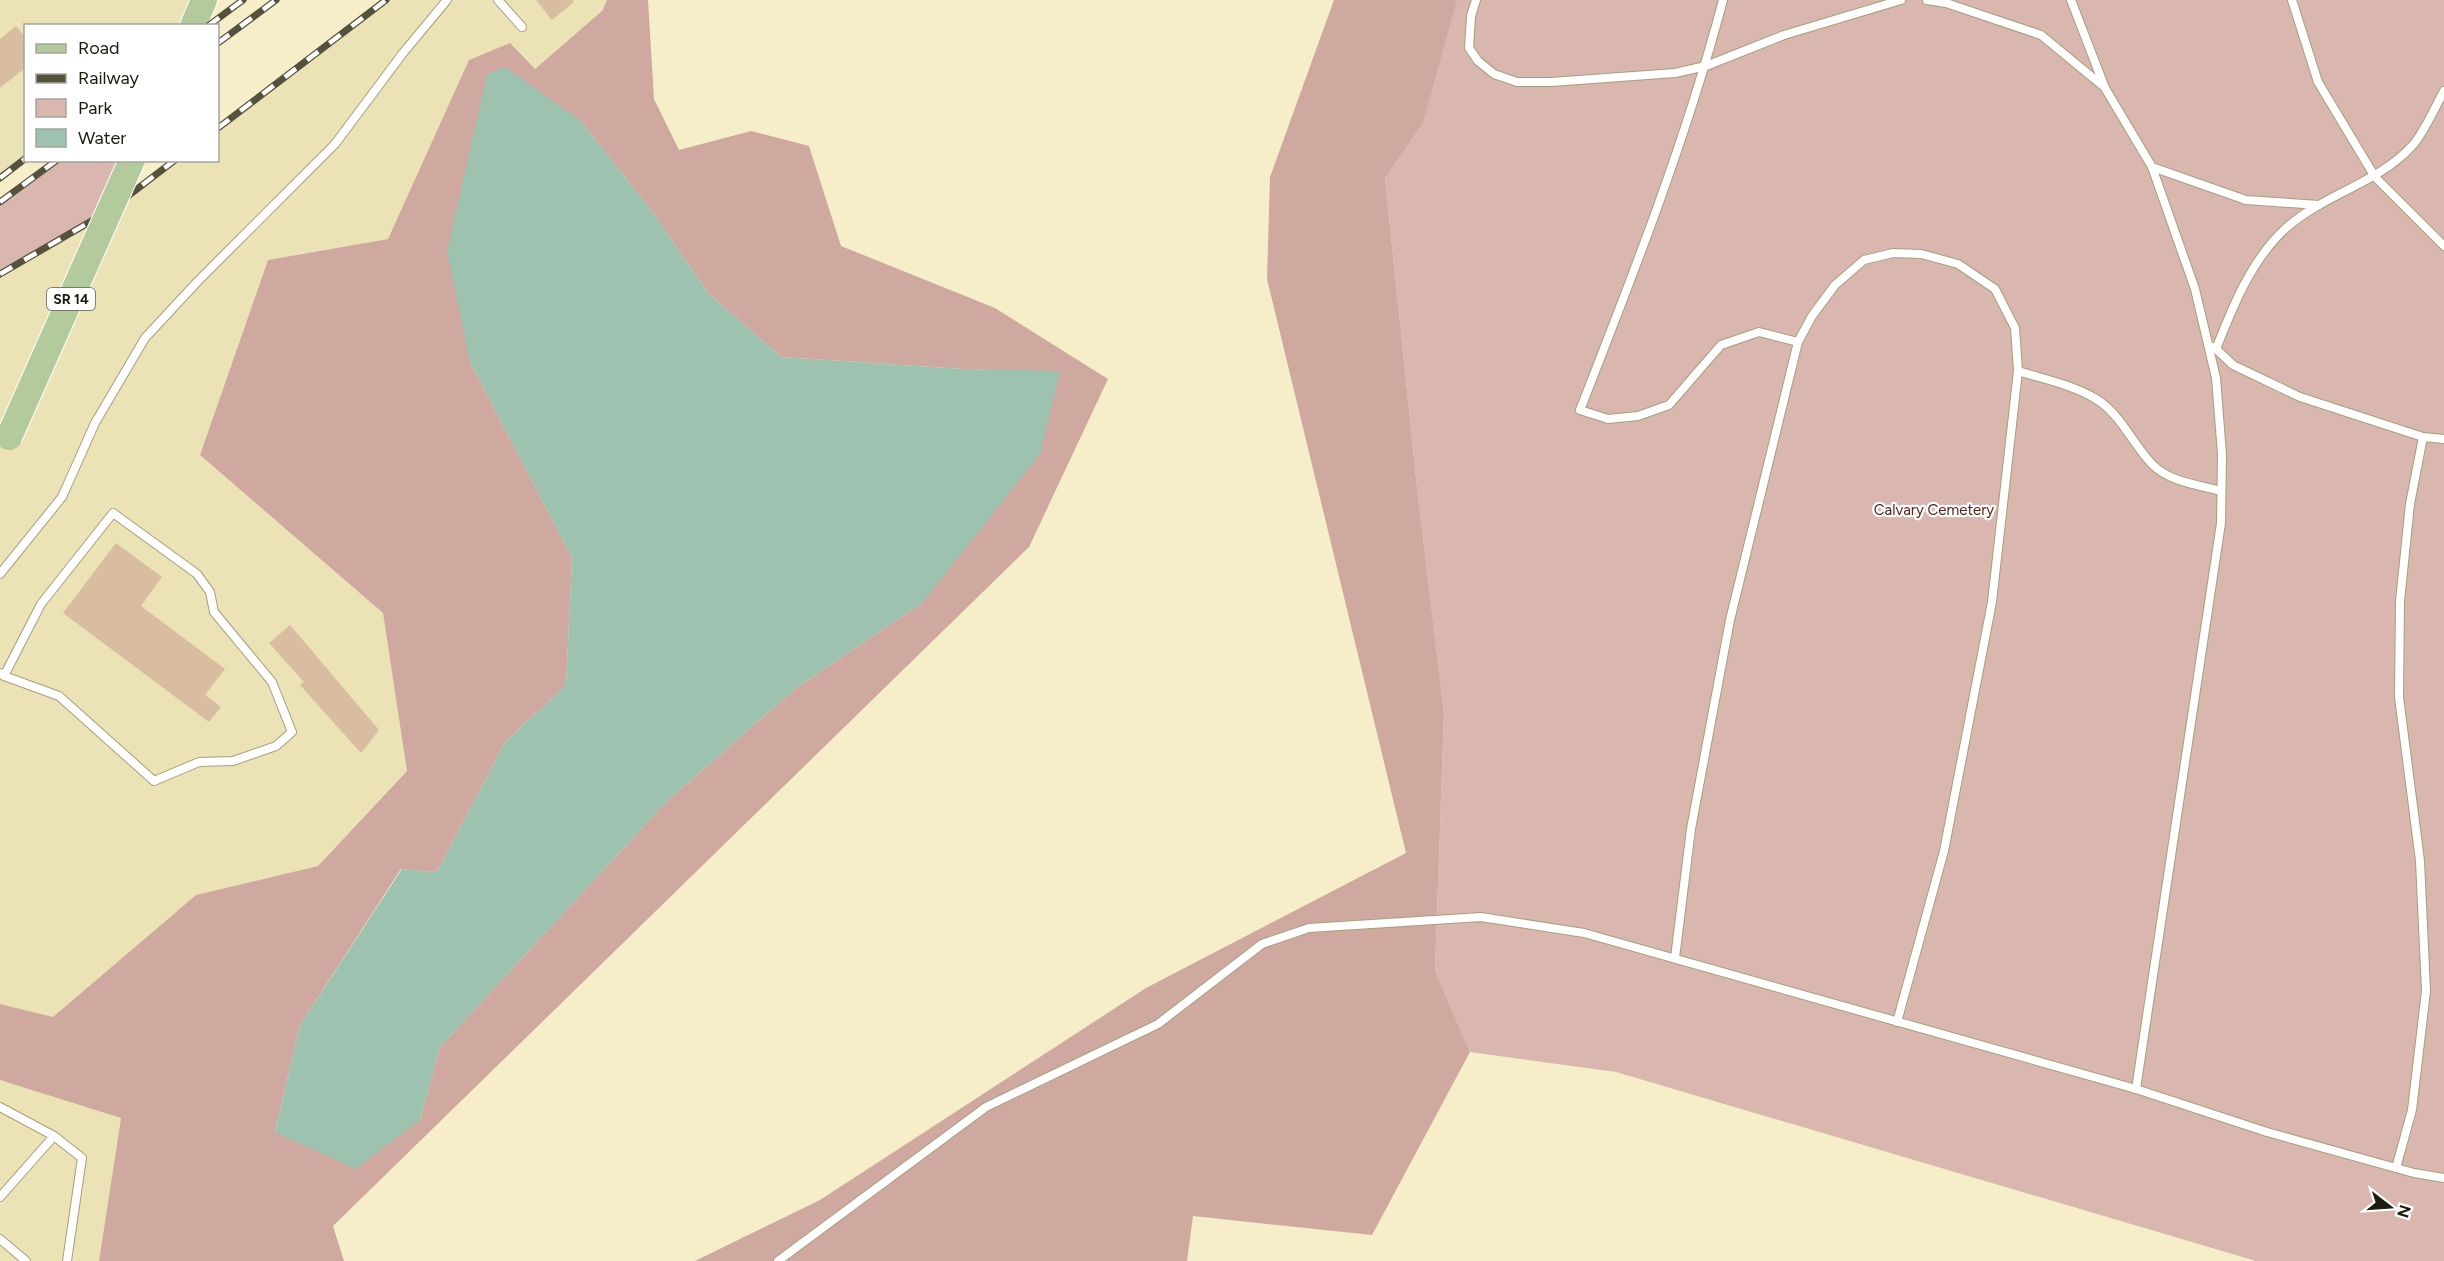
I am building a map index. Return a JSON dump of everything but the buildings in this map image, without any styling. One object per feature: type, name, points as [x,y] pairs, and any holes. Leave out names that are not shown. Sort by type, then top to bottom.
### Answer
[{"type":"main road","points":[[194,24],[204,0]]},
{"type":"main road","name":"SR 14","points":[[5,445],[131,162]]},
{"type":"lane","points":[[0,574],[62,497],[95,423],[145,338],[198,281],[335,144],[403,53],[447,0]]},
{"type":"lane","points":[[498,0],[522,27]]},
{"type":"lane","points":[[1476,0],[1471,16],[1469,48],[1478,61],[1494,74],[1517,82],[1551,82],[1675,73],[1706,66],[1784,35],[1901,0]]},
{"type":"lane","points":[[1724,0],[1706,66],[1632,278],[1580,410],[1608,419],[1638,416],[1669,405],[1721,345],[1759,332],[1798,342]]},
{"type":"lane","points":[[1927,0],[1946,3],[2041,35],[2105,88]]},
{"type":"lane","points":[[2071,0],[2105,88],[2152,167],[2195,289],[2216,378],[2222,453],[2221,523],[2136,1089]]},
{"type":"lane","points":[[2292,0],[2318,82],[2375,177],[2444,246]]},
{"type":"lane","points":[[2216,349],[2237,296],[2269,247],[2287,227],[2321,205],[2375,177],[2413,146],[2444,91]]},
{"type":"lane","points":[[2152,167],[2246,200],[2321,205]]},
{"type":"lane","points":[[1675,958],[1691,829],[1730,620],[1798,342],[1812,316],[1835,285],[1864,260],[1893,253],[1921,254],[1958,264],[1995,289],[2015,328],[2018,371],[1992,602],[1944,851],[1897,1022]]},
{"type":"lane","points":[[2207,341],[2234,365],[2300,397],[2423,436],[2444,439]]},
{"type":"lane","points":[[2018,371],[2067,386],[2098,399],[2126,428],[2154,466],[2176,480],[2221,491]]},
{"type":"lane","points":[[2396,1168],[2412,1110],[2426,991],[2420,861],[2399,697],[2400,601],[2410,504],[2423,436]]},
{"type":"lane","points":[[112,513],[197,574],[210,592],[214,612],[272,682],[292,732],[276,746],[233,762],[199,762],[154,782],[59,696],[2,674],[41,604],[112,513]]},
{"type":"lane","points":[[778,1261],[986,1107],[1158,1024],[1262,944],[1309,928],[1481,916],[1584,933],[2136,1089],[2267,1132],[2396,1168],[2444,1178]]},
{"type":"lane","points":[[0,1107],[54,1136],[82,1158],[67,1261]]},
{"type":"lane","points":[[0,1197],[54,1136]]},
{"type":"lane","points":[[0,1239],[26,1261]]},
{"type":"shaded area","points":[[0,0],[204,0],[194,24],[24,24],[24,161],[0,179]]},
{"type":"shaded area","points":[[386,0],[607,0],[602,11],[535,69],[469,61],[388,239],[268,260],[200,455],[383,613],[407,771],[318,866],[196,895],[53,1017],[0,1004],[0,274],[107,212],[174,162],[219,162],[219,127]]},
{"type":"shaded area","points":[[607,0],[648,0],[654,99],[679,150],[751,131],[809,146],[841,246],[995,308],[1108,379],[1029,547],[333,1226],[344,1261],[99,1261],[121,1118],[0,1080],[0,1004],[53,1017],[196,895],[318,866],[407,771],[383,613],[200,455],[268,260],[388,239],[469,60],[510,43],[535,69],[602,11]],"holes":[[[580,120],[651,210],[708,293],[781,357],[964,369],[1060,372],[922,603],[796,688],[666,802],[440,1047],[420,1120],[275,1132],[300,1025],[401,869],[437,872],[505,742],[566,685],[572,558],[470,362]]]},
{"type":"shaded area","points":[[1334,0],[1457,0],[1423,122],[1385,178],[1417,487],[1444,713],[1435,970],[1470,1052],[1372,1235],[1193,1216],[1187,1261],[695,1261],[820,1200],[1146,988],[1406,853],[1267,279],[1270,177]]},
{"type":"shaded area","points":[[0,1080],[121,1117],[99,1261],[0,1261]]},
{"type":"green space","name":"Calvary Cemetery","points":[[1429,0],[2444,0],[2444,1261],[2256,1261],[1616,1072],[1470,1052],[1435,970],[1444,713],[1417,487],[1385,178]]},
{"type":"green space","points":[[56,162],[131,162],[107,212],[0,274],[0,202]]},
{"type":"water","points":[[505,67],[580,120],[651,210],[708,293],[781,357],[964,369],[1060,371],[1040,454],[922,603],[796,688],[666,802],[440,1047],[420,1120],[355,1169],[275,1132],[300,1025],[402,869],[437,872],[505,742],[566,685],[572,558],[470,362],[447,252],[487,74]]},
{"type":"railway","points":[[211,24],[243,0]]},
{"type":"railway","points":[[219,42],[276,0]]},
{"type":"railway","points":[[219,127],[386,0]]},
{"type":"railway","points":[[0,178],[24,160]]},
{"type":"railway","points":[[0,202],[54,162]]},
{"type":"railway","points":[[0,274],[107,212],[172,162]]}]
